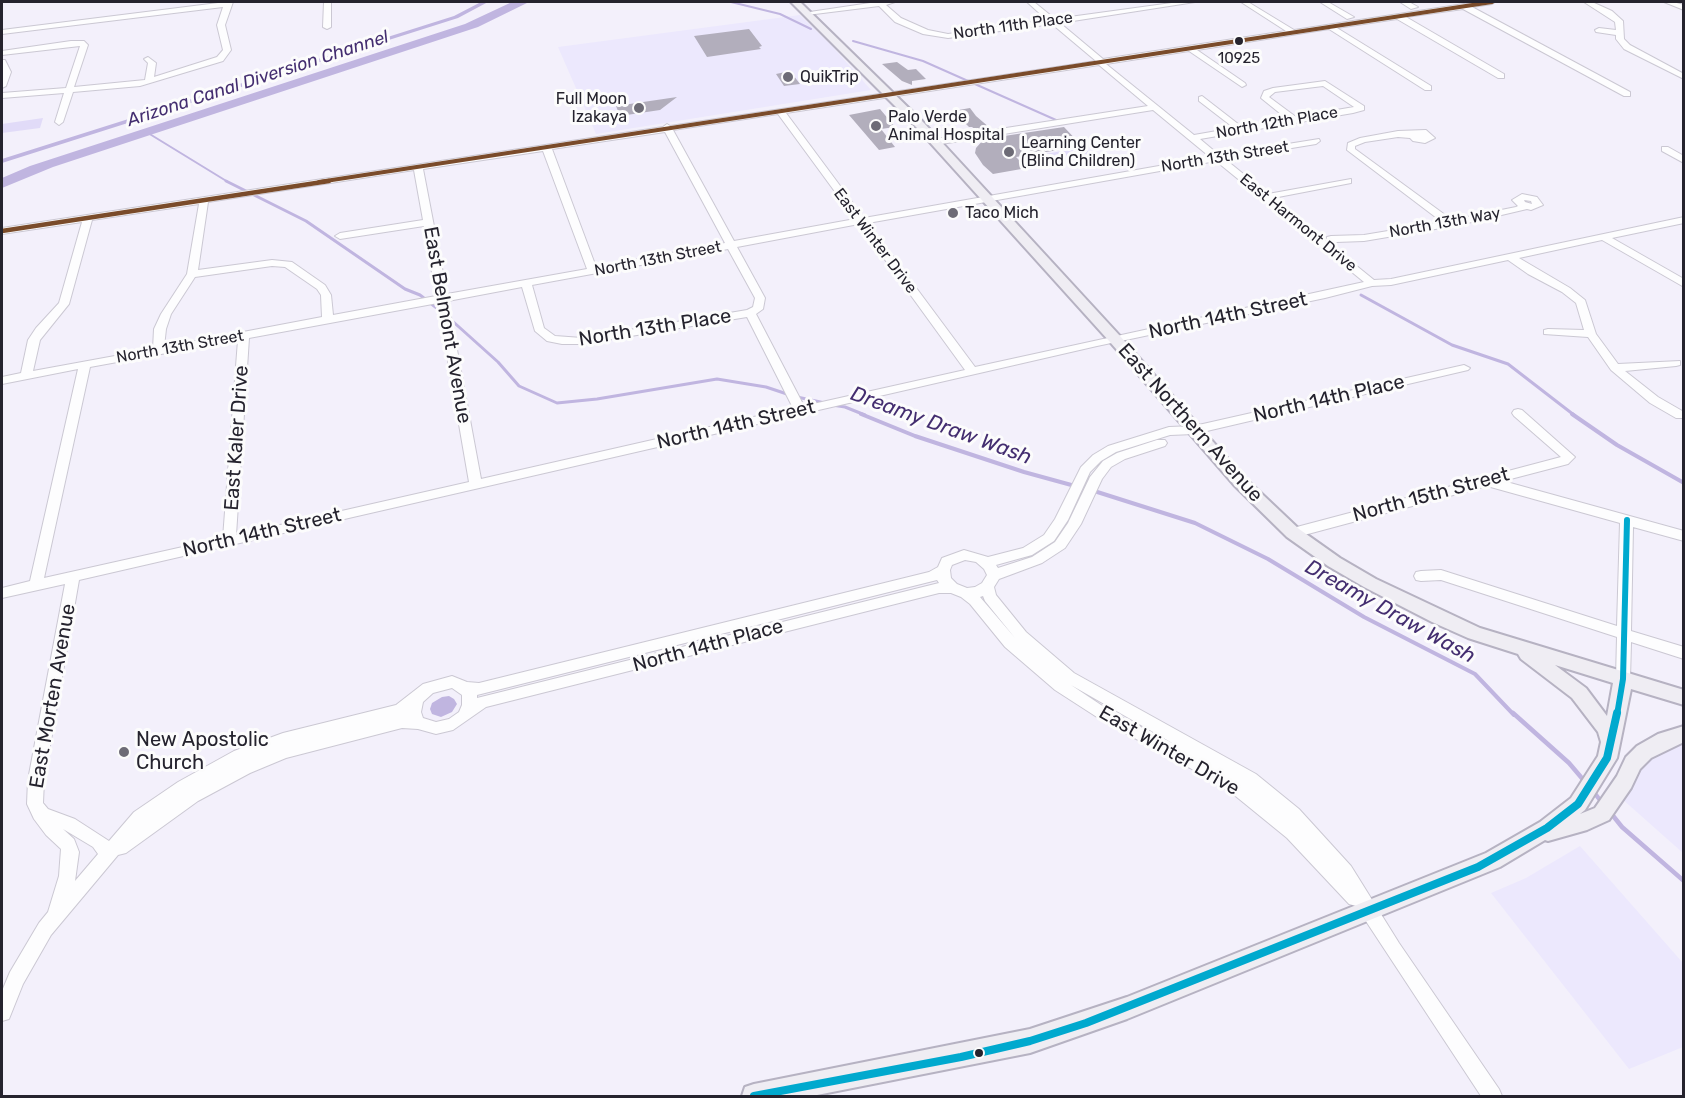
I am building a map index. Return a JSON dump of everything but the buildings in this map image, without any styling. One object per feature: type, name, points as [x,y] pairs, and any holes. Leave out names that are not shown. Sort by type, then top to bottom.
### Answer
[{"type":"main road","name":"East Northern Avenue","points":[[795,2],[837,41],[935,142],[1115,339],[1252,494],[1293,533],[1334,562],[1405,601],[1474,633],[1683,698]]},
{"type":"main road","points":[[1514,645],[1579,693],[1606,728],[1611,742]]},
{"type":"main road","points":[[754,1096],[1030,1041],[1127,1008],[1487,863],[1537,835],[1578,804],[1597,778],[1607,758],[1622,698],[1623,679]]},
{"type":"main road","points":[[1537,835],[1587,821],[1602,814],[1633,763],[1644,752],[1665,740],[1683,734]]},
{"type":"street","points":[[327,2],[327,27]]},
{"type":"street","points":[[812,2],[822,10]]},
{"type":"street","name":"North 11th Place","points":[[885,2],[898,20],[942,36],[1191,2]]},
{"type":"street","points":[[807,13],[892,2]]},
{"type":"street","name":"East Harmont Drive","points":[[1030,2],[1192,138],[1327,244],[1372,283]]},
{"type":"street","points":[[1244,2],[1292,32]]},
{"type":"street","points":[[1324,2],[1350,17]]},
{"type":"street","points":[[1404,2],[1414,7]]},
{"type":"street","points":[[1283,27],[1453,2]]},
{"type":"street","points":[[2,231],[1487,2]]},
{"type":"street","points":[[1587,2],[1617,19],[1621,26],[1620,39],[1627,47],[1683,77]]},
{"type":"street","points":[[1668,2],[1683,8]]},
{"type":"street","points":[[2,32],[228,3]]},
{"type":"street","points":[[2,96],[149,82],[220,60],[227,50],[227,44],[221,31],[228,3]]},
{"type":"street","points":[[1464,6],[1627,94]]},
{"type":"street","points":[[1398,16],[1501,76]]},
{"type":"street","points":[[1329,26],[1428,88]]},
{"type":"street","points":[[1599,30],[1620,33]]},
{"type":"street","points":[[2,53],[81,43],[84,45],[59,122]]},
{"type":"street","points":[[1190,48],[1242,85]]},
{"type":"street","points":[[148,59],[152,63],[149,82]]},
{"type":"street","points":[[2,62],[8,72],[2,86]]},
{"type":"street","name":"North 12th Place","points":[[1192,138],[1240,129],[1294,120],[1361,108],[1358,103],[1325,83],[1273,90],[1267,93],[1265,98],[1294,120]]},
{"type":"street","points":[[1202,99],[1240,129]]},
{"type":"street","points":[[935,142],[1155,107]]},
{"type":"street","name":"East Winter Drive","points":[[779,110],[973,372]]},
{"type":"street","points":[[667,127],[760,298],[754,311],[800,410]]},
{"type":"street","points":[[1412,135],[1398,134],[1363,140],[1351,145],[1354,154],[1450,223]]},
{"type":"street","name":"North 13th Street","points":[[2,380],[986,198],[1316,141]]},
{"type":"street","points":[[546,146],[592,272]]},
{"type":"street","points":[[1665,149],[1683,160]]},
{"type":"street","name":"East Belmont Avenue","points":[[418,166],[444,298],[476,484]]},
{"type":"street","points":[[1266,197],[1348,181]]},
{"type":"street","points":[[158,351],[160,329],[165,314],[192,274],[204,200]]},
{"type":"street","name":"North 13th Way","points":[[1327,244],[1338,246],[1356,243],[1364,238],[1450,223],[1525,206]]},
{"type":"street","points":[[26,375],[34,340],[64,304],[88,218]]},
{"type":"street","name":"North 14th Street","points":[[2,593],[1115,339],[1372,283],[1390,282],[1683,220]]},
{"type":"street","points":[[340,236],[428,222]]},
{"type":"street","points":[[1603,237],[1683,284]]},
{"type":"street","points":[[1509,256],[1532,272],[1566,290],[1581,302],[1591,334],[1615,368],[1654,400],[1680,415]]},
{"type":"street","points":[[192,274],[281,261],[294,267],[321,287],[326,295],[328,319]]},
{"type":"street","name":"North 13th Place","points":[[526,284],[539,329],[551,339],[562,341],[582,341],[754,311]]},
{"type":"street","points":[[1548,332],[1591,334]]},
{"type":"street","name":"East Kaler Drive","points":[[230,541],[244,335]]},
{"type":"street","points":[[1615,368],[1676,363]]},
{"type":"street","name":"East Morten Avenue","points":[[36,585],[85,364]]},
{"type":"street","name":"North 14th Place","points":[[110,855],[192,796],[244,768],[284,752],[338,736],[402,722],[418,723],[428,728],[445,727],[461,719],[482,702],[939,588],[978,592],[991,581],[1037,560],[1060,544],[1074,524],[1079,496],[1078,481],[1092,463],[1112,449],[1169,431],[1194,430],[1464,368]]},
{"type":"street","name":"North 15th Street","points":[[1293,533],[1564,461],[1569,457],[1518,413]]},
{"type":"street","name":"North 14th Place","points":[[110,855],[140,818],[184,787],[240,756],[324,728],[400,710],[421,693],[436,685],[452,682],[479,689],[933,576],[943,570],[947,562],[960,556],[975,556],[986,562],[1027,552],[1041,544],[1056,529],[1079,496],[1113,460],[1136,450],[1178,438],[1194,430]]},
{"type":"street","points":[[1486,481],[1683,536]]},
{"type":"street","points":[[1623,679],[1628,520]]},
{"type":"street","points":[[986,562],[991,581]]},
{"type":"street","points":[[943,570],[944,580],[959,590]]},
{"type":"street","points":[[1421,576],[1441,575],[1683,653]]},
{"type":"street","name":"East Morten Avenue","points":[[54,916],[68,876],[70,852],[68,844],[52,830],[35,804],[36,780],[73,577]]},
{"type":"street","name":"East Winter Drive","points":[[991,581],[990,597],[998,608],[1021,636],[1069,677],[1251,779],[1293,814],[1345,872],[1492,1096]]},
{"type":"street","name":"East Winter Drive","points":[[959,590],[975,600],[1010,643],[1060,686],[1108,717],[1196,763],[1239,789],[1281,822],[1370,912]]},
{"type":"street","points":[[465,687],[471,699],[466,713]]},
{"type":"street","points":[[416,699],[413,712],[418,723]]},
{"type":"street","name":"East Morten Avenue","points":[[2,1012],[16,978],[54,916],[110,855],[99,842],[84,832],[40,814]]},
{"type":"shaded area","points":[[512,2],[529,2],[478,27],[53,167],[2,188],[2,178],[30,166],[465,24]]},
{"type":"shaded area","points":[[800,15],[832,46],[871,90],[596,134],[558,47]]},
{"type":"shaded area","points":[[43,118],[40,128],[2,133],[2,124]]},
{"type":"shaded area","points":[[1084,147],[1094,157],[1050,165],[1040,155]]},
{"type":"shaded area","points":[[449,696],[457,704],[452,712],[441,717],[432,714],[430,709],[432,703]]},
{"type":"shaded area","points":[[1683,739],[1683,853],[1621,798],[1640,763]]},
{"type":"shaded area","points":[[1580,846],[1683,963],[1683,1047],[1629,1069],[1491,893],[1526,878]]},
{"type":"waterway","name":"Arizona Canal Diversion Channel","points":[[2,161],[456,17],[485,2]]},
{"type":"waterway","points":[[731,2],[780,14],[811,29]]},
{"type":"waterway","points":[[853,41],[923,61],[1056,120]]},
{"type":"waterway","name":"Dreamy Draw Wash","points":[[148,133],[228,182]]},
{"type":"waterway","name":"Dreamy Draw Wash","points":[[228,182],[306,221],[405,289],[420,295],[443,313]]},
{"type":"waterway","points":[[1361,295],[1452,345],[1508,364],[1574,415]]},
{"type":"waterway","name":"Dreamy Draw Wash","points":[[449,318],[498,362],[519,386],[557,403],[597,399],[717,379],[766,387],[790,395]]},
{"type":"waterway","name":"Dreamy Draw Wash","points":[[797,397],[825,403]]},
{"type":"waterway","name":"Dreamy Draw Wash","points":[[832,405],[845,407],[865,415]]},
{"type":"waterway","name":"Dreamy Draw Wash","points":[[861,414],[915,436],[1024,472],[1075,486]]},
{"type":"waterway","points":[[1572,414],[1617,445],[1684,483]]},
{"type":"waterway","name":"Dreamy Draw Wash","points":[[1091,490],[1195,523],[1268,559],[1364,617],[1475,674],[1514,715]]},
{"type":"waterway","name":"Dreamy Draw Wash","points":[[1513,713],[1569,763],[1586,783]]},
{"type":"waterway","name":"Dreamy Draw Wash","points":[[1593,791],[1603,804]]},
{"type":"waterway","name":"Dreamy Draw Wash","points":[[1610,812],[1622,827],[1684,881]]},
{"type":"transit line","points":[[2,231],[1492,2]]},
{"type":"transit line","points":[[754,1096],[961,1057],[1030,1041],[1086,1023],[1478,867],[1547,828],[1578,804],[1607,758],[1621,698],[1623,679],[1627,520]]},
{"type":"place","name":"10925","points":[[1239,41]]},
{"type":"place","name":"QuikTrip","points":[[788,77]]},
{"type":"place","name":"Full Moon Izakaya","points":[[639,108]]},
{"type":"place","name":"Palo Verde Animal Hospital","points":[[876,126]]},
{"type":"place","name":"Learning Center (Blind Children)","points":[[1009,152]]},
{"type":"place","name":"Taco Mich","points":[[953,213]]},
{"type":"place","name":"New Apostolic Church","points":[[124,752]]}]
